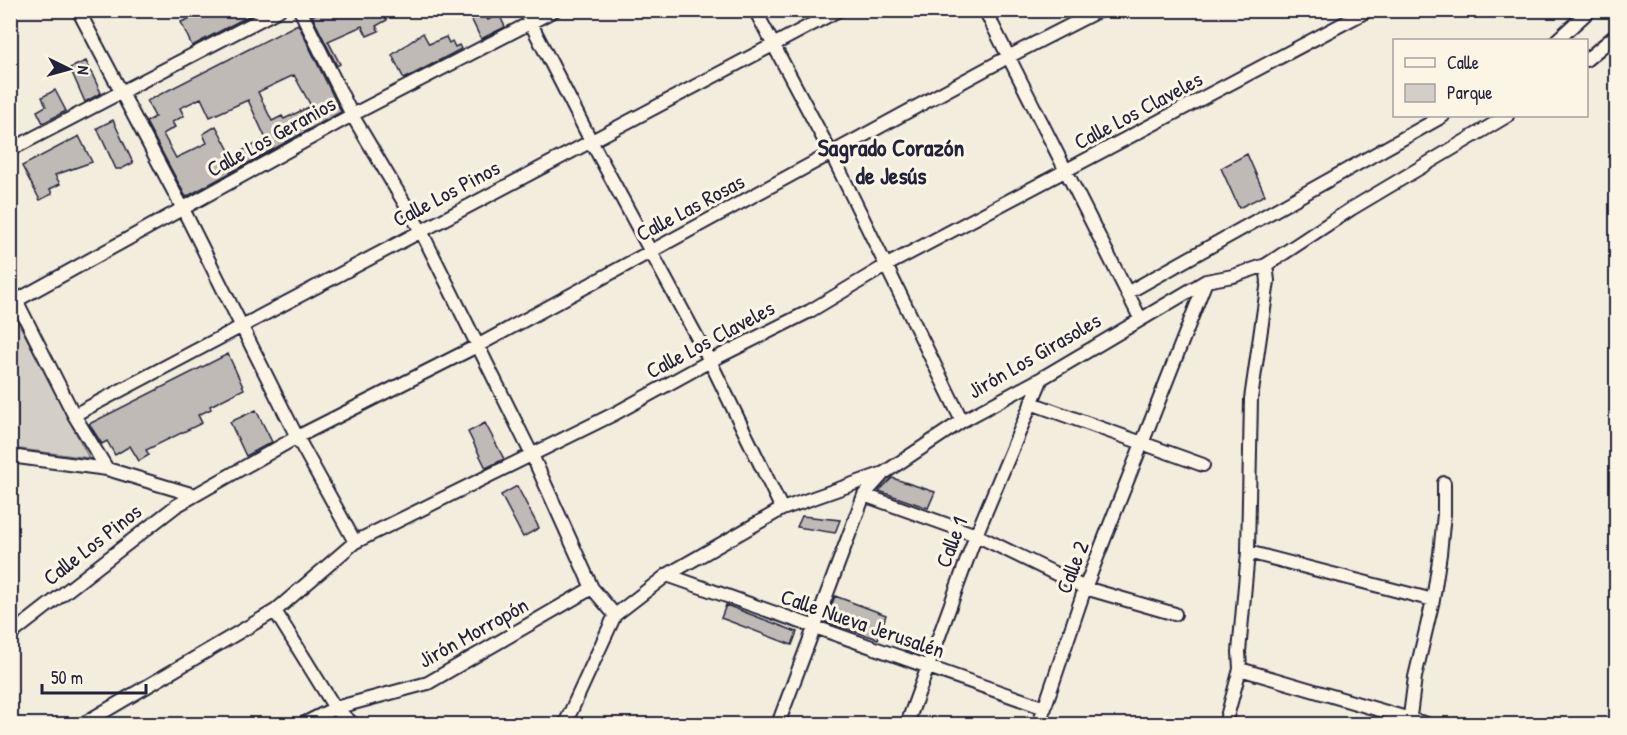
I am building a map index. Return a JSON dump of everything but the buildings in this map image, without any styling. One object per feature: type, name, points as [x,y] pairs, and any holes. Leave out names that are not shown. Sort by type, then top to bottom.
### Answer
[{"type":"street","points":[[78,10],[183,209],[297,437],[354,542]]},
{"type":"street","points":[[10,150],[279,10]]},
{"type":"street","points":[[300,10],[352,115],[421,231],[532,455],[591,588],[615,615],[565,724]]},
{"type":"street","points":[[524,10],[591,141],[710,361],[782,509]]},
{"type":"street","name":"Calle Los Geranios","points":[[14,303],[352,115],[555,10]]},
{"type":"street","points":[[755,10],[832,155],[963,421]]},
{"type":"street","name":"Calle Los Pinos","points":[[74,415],[241,324],[839,10]]},
{"type":"street","points":[[986,10],[1140,318]]},
{"type":"street","name":"Calle Las Rosas","points":[[297,437],[477,346],[832,155],[1008,57],[1100,10]]},
{"type":"street","name":"Calle Los Claveles","points":[[83,724],[274,611],[354,542],[616,413],[710,361],[810,311],[887,265],[1369,10]]},
{"type":"street","points":[[1558,39],[1590,10]]},
{"type":"street","points":[[1588,59],[1617,35]]},
{"type":"street","points":[[1127,293],[1441,117]]},
{"type":"street","name":"Jirón Los Girasoles","points":[[615,615],[667,575],[782,509],[884,473],[963,421],[1042,378],[1206,281],[1233,276],[1266,265],[1351,209],[1505,117]]},
{"type":"street","points":[[1225,724],[1240,669],[1239,652],[1248,552],[1251,399],[1268,281],[1266,265]]},
{"type":"street","name":"Calle 2","points":[[1039,724],[1085,588],[1206,281]]},
{"type":"street","points":[[10,288],[14,303],[74,415],[107,469]]},
{"type":"street","name":"Calle 1","points":[[907,724],[976,535],[1042,378]]},
{"type":"street","points":[[1031,403],[1203,465]]},
{"type":"street","name":"Calle Los Pinos","points":[[10,635],[176,506],[297,437]]},
{"type":"street","points":[[10,456],[107,469],[194,495]]},
{"type":"street","points":[[778,724],[864,495],[884,473]]},
{"type":"street","points":[[1409,722],[1415,677],[1433,600],[1444,514],[1443,483]]},
{"type":"street","points":[[864,495],[976,535],[1085,588],[1176,614]]},
{"type":"street","points":[[1248,552],[1433,600]]},
{"type":"street","name":"Calle Nueva Jerusalén","points":[[667,575],[1046,708]]},
{"type":"street","name":"Jirón Morropón","points":[[303,724],[335,708],[428,683],[591,588]]},
{"type":"street","points":[[274,611],[335,708],[353,724]]},
{"type":"street","points":[[1240,669],[1409,722],[1427,724]]},
{"type":"green space","points":[[13,312],[89,458],[11,448],[10,314]]},
{"type":"district","name":"Sagrado Corazón de Jesús","points":[[891,161]]}]
